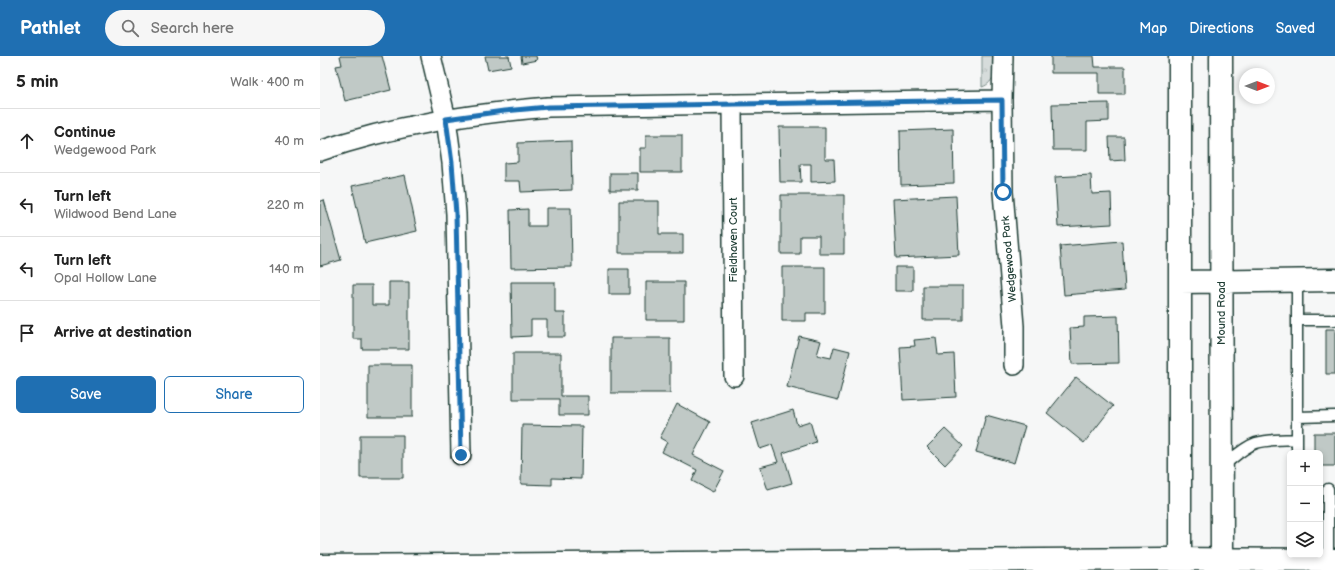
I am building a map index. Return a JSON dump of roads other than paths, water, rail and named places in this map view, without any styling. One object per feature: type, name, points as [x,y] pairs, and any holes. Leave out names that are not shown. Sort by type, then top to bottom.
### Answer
[{"type":"street","points":[[431,56],[446,119],[452,163],[456,214],[461,455]]},
{"type":"street","name":"Wedgewood Park","points":[[1003,56],[1003,192],[1014,326],[1014,365]]},
{"type":"street","points":[[1180,56],[1180,564]]},
{"type":"street","name":"Mound Road","points":[[1221,56],[1222,564]]},
{"type":"street","points":[[320,151],[399,128],[446,119],[548,107],[1002,100]]},
{"type":"street","name":"Fieldhaven Court","points":[[732,104],[734,376]]},
{"type":"street","points":[[1180,282],[1335,280]]},
{"type":"street","points":[[320,566],[418,567],[1222,564],[1332,560]]},
{"type":"lane","points":[[1297,281],[1297,450]]},
{"type":"lane","points":[[1297,320],[1335,320]]},
{"type":"lane","points":[[1297,417],[1335,416]]},
{"type":"lane","points":[[1221,467],[1245,449],[1256,443],[1297,439]]},
{"type":"lane","points":[[1328,489],[1332,560]]}]
